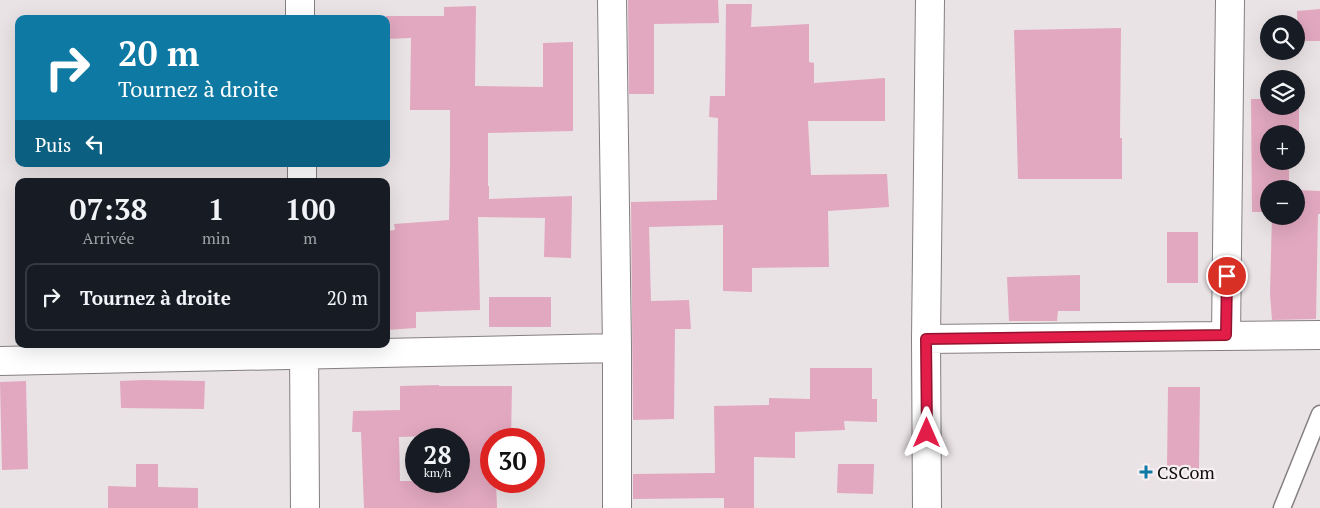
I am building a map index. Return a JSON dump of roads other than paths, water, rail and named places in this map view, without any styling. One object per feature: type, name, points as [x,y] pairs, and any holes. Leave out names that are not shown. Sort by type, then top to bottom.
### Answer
[{"type":"street","points":[[300,0],[300,15]]},
{"type":"street","points":[[612,0],[617,348],[617,508]]},
{"type":"street","points":[[927,508],[926,339],[930,0]]},
{"type":"street","points":[[1226,335],[1230,0]]},
{"type":"street","points":[[926,339],[1320,334]]},
{"type":"street","points":[[0,361],[304,349],[617,348]]},
{"type":"street","points":[[304,349],[304,508]]},
{"type":"lane","points":[[1282,508],[1320,414]]},
{"type":"place","name":"CSCom","points":[[1146,472]]}]
